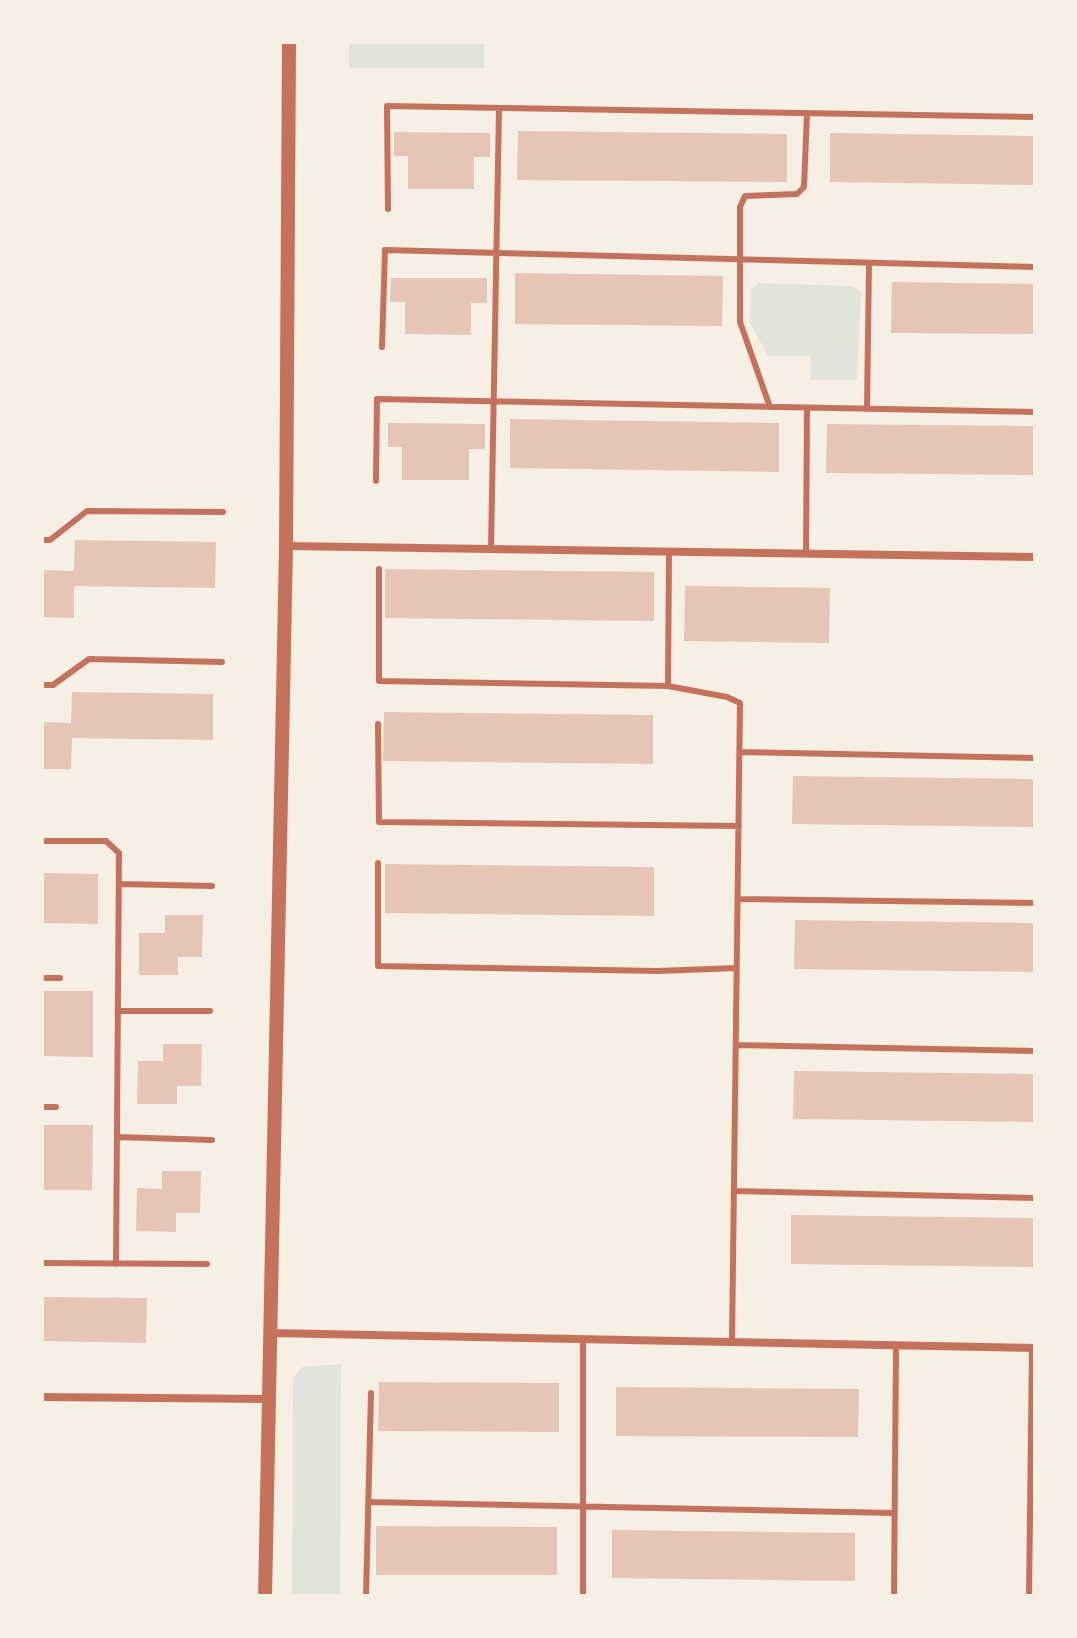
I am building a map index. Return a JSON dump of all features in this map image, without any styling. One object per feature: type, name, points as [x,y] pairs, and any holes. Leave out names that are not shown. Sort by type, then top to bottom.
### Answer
[{"type":"street","points":[[265,1596],[286,546],[289,42]]},
{"type":"street","points":[[286,546],[1035,557]]},
{"type":"street","points":[[269,1333],[1033,1348]]},
{"type":"street","points":[[42,1397],[268,1399]]},
{"type":"lane","points":[[388,209],[387,106],[1035,117]]},
{"type":"lane","points":[[491,549],[499,109]]},
{"type":"lane","points":[[770,407],[740,322],[740,207],[745,196],[797,194],[804,187],[807,113]]},
{"type":"lane","points":[[382,347],[385,250],[1035,267]]},
{"type":"lane","points":[[867,409],[869,263]]},
{"type":"lane","points":[[376,481],[377,399],[1035,412]]},
{"type":"lane","points":[[806,554],[807,408]]},
{"type":"lane","points":[[42,540],[50,540],[87,511],[223,512]]},
{"type":"lane","points":[[668,686],[669,552]]},
{"type":"lane","points":[[379,569],[379,681],[668,686],[727,697],[740,703],[732,1342]]},
{"type":"lane","points":[[42,685],[53,685],[89,659],[222,662]]},
{"type":"lane","points":[[378,724],[379,822],[739,826]]},
{"type":"lane","points":[[740,752],[1035,758]]},
{"type":"lane","points":[[42,841],[106,841],[119,853],[116,1264]]},
{"type":"lane","points":[[378,863],[378,966],[658,971],[736,968]]},
{"type":"lane","points":[[120,884],[212,886]]},
{"type":"lane","points":[[739,899],[1035,903]]},
{"type":"lane","points":[[42,978],[60,978]]},
{"type":"lane","points":[[119,1011],[210,1011]]},
{"type":"lane","points":[[736,1045],[1035,1051]]},
{"type":"lane","points":[[42,1107],[56,1107]]},
{"type":"lane","points":[[117,1137],[212,1140]]},
{"type":"lane","points":[[734,1191],[1035,1198]]},
{"type":"lane","points":[[42,1263],[207,1264]]},
{"type":"lane","points":[[583,1339],[583,1596]]},
{"type":"lane","points":[[894,1596],[896,1346]]},
{"type":"lane","points":[[1029,1596],[1033,1348]]},
{"type":"lane","points":[[366,1596],[371,1393]]},
{"type":"lane","points":[[369,1502],[894,1513]]},
{"type":"shaded area","points":[[349,42],[484,42],[484,68],[349,68]]},
{"type":"shaded area","points":[[759,283],[852,286],[861,292],[857,380],[811,380],[810,356],[768,356],[750,323],[751,289]]},
{"type":"shaded area","points":[[341,1364],[340,1596],[292,1596],[293,1378],[302,1367]]},
{"type":"building","points":[[518,131],[787,134],[787,182],[517,180]]},
{"type":"building","points":[[394,132],[490,133],[490,157],[474,157],[474,189],[408,189],[408,156],[394,156]]},
{"type":"building","points":[[830,133],[1035,136],[1035,185],[830,182]]},
{"type":"building","points":[[515,273],[723,276],[722,326],[515,324]]},
{"type":"building","points":[[391,278],[487,278],[487,303],[471,303],[471,335],[405,334],[405,302],[390,302]]},
{"type":"building","points":[[892,282],[1035,284],[1035,334],[891,333]]},
{"type":"building","points":[[510,419],[779,423],[779,472],[510,468]]},
{"type":"building","points":[[388,423],[485,424],[485,449],[469,449],[469,480],[402,480],[402,447],[388,447]]},
{"type":"building","points":[[827,424],[1035,426],[1035,475],[826,473]]},
{"type":"building","points":[[75,540],[216,542],[215,588],[74,586],[74,618],[42,617],[42,570],[74,571]]},
{"type":"building","points":[[385,569],[654,572],[654,621],[385,618]]},
{"type":"building","points":[[685,586],[830,588],[829,643],[684,641]]},
{"type":"building","points":[[72,692],[213,694],[213,740],[72,738],[71,769],[42,769],[42,722],[71,723]]},
{"type":"building","points":[[384,712],[653,715],[653,764],[383,761]]},
{"type":"building","points":[[793,776],[1035,779],[1035,827],[792,824]]},
{"type":"building","points":[[385,864],[654,867],[654,916],[385,913]]},
{"type":"building","points":[[42,873],[98,874],[98,924],[42,923]]},
{"type":"building","points":[[165,915],[203,915],[202,957],[178,957],[178,975],[139,975],[139,933],[165,933]]},
{"type":"building","points":[[795,920],[1035,923],[1035,972],[794,969]]},
{"type":"building","points":[[42,991],[93,991],[93,1057],[42,1056]]},
{"type":"building","points":[[163,1044],[202,1044],[201,1086],[177,1086],[177,1104],[137,1104],[138,1061],[163,1061]]},
{"type":"building","points":[[794,1071],[1035,1074],[1035,1122],[793,1119]]},
{"type":"building","points":[[42,1125],[93,1125],[92,1190],[42,1190]]},
{"type":"building","points":[[162,1171],[201,1171],[200,1213],[176,1213],[176,1232],[136,1231],[137,1188],[162,1189]]},
{"type":"building","points":[[791,1215],[1035,1218],[1035,1267],[791,1264]]},
{"type":"building","points":[[42,1297],[147,1298],[146,1343],[42,1341]]},
{"type":"building","points":[[379,1382],[559,1383],[559,1432],[378,1431]]},
{"type":"building","points":[[616,1387],[859,1389],[858,1437],[616,1436]]},
{"type":"building","points":[[376,1526],[557,1527],[557,1575],[376,1575]]},
{"type":"building","points":[[612,1530],[855,1533],[855,1581],[612,1578]]}]
